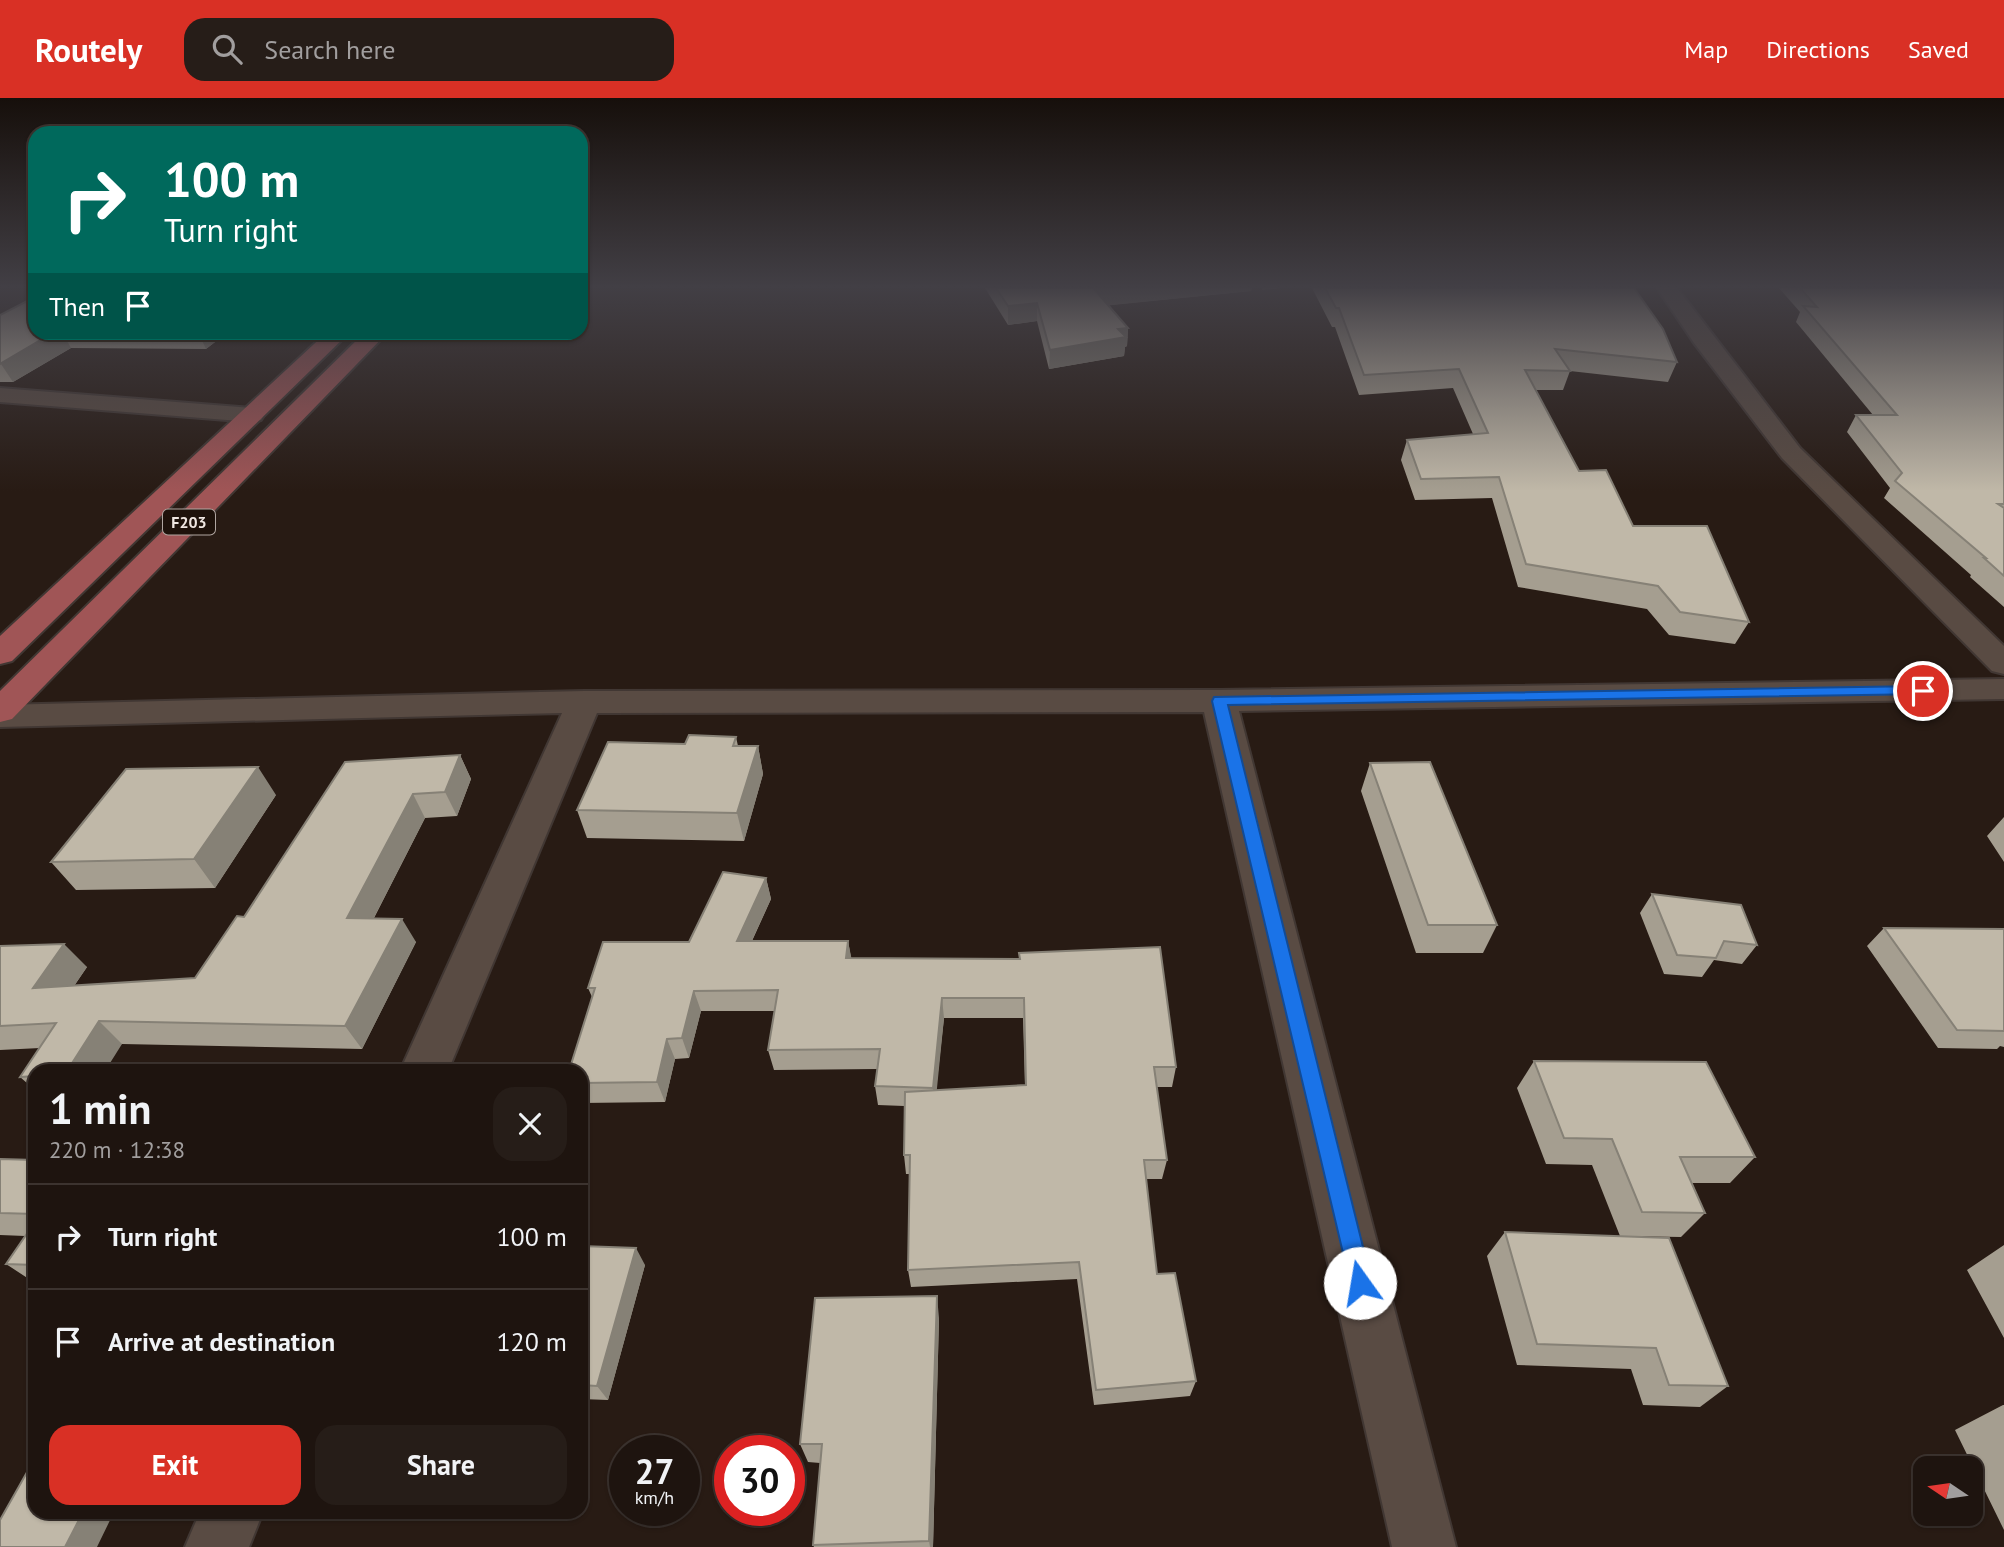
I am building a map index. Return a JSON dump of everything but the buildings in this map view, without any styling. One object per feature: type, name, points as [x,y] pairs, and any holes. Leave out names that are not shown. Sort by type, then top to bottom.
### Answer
[{"type":"main road","name":"F203","points":[[0,654],[315,356]]},
{"type":"main road","name":"F203","points":[[0,713],[354,356]]},
{"type":"street","points":[[1716,356],[1791,453],[2004,664]]},
{"type":"street","points":[[0,395],[252,415]]},
{"type":"street","points":[[0,713],[584,702],[1219,701],[2004,689]]},
{"type":"street","points":[[1219,701],[1424,1547]]},
{"type":"street","points":[[427,1064],[584,702]]},
{"type":"street","points":[[217,1547],[229,1519]]},
{"type":"route","points":[[1360,1283],[1219,701],[1923,691]]}]
